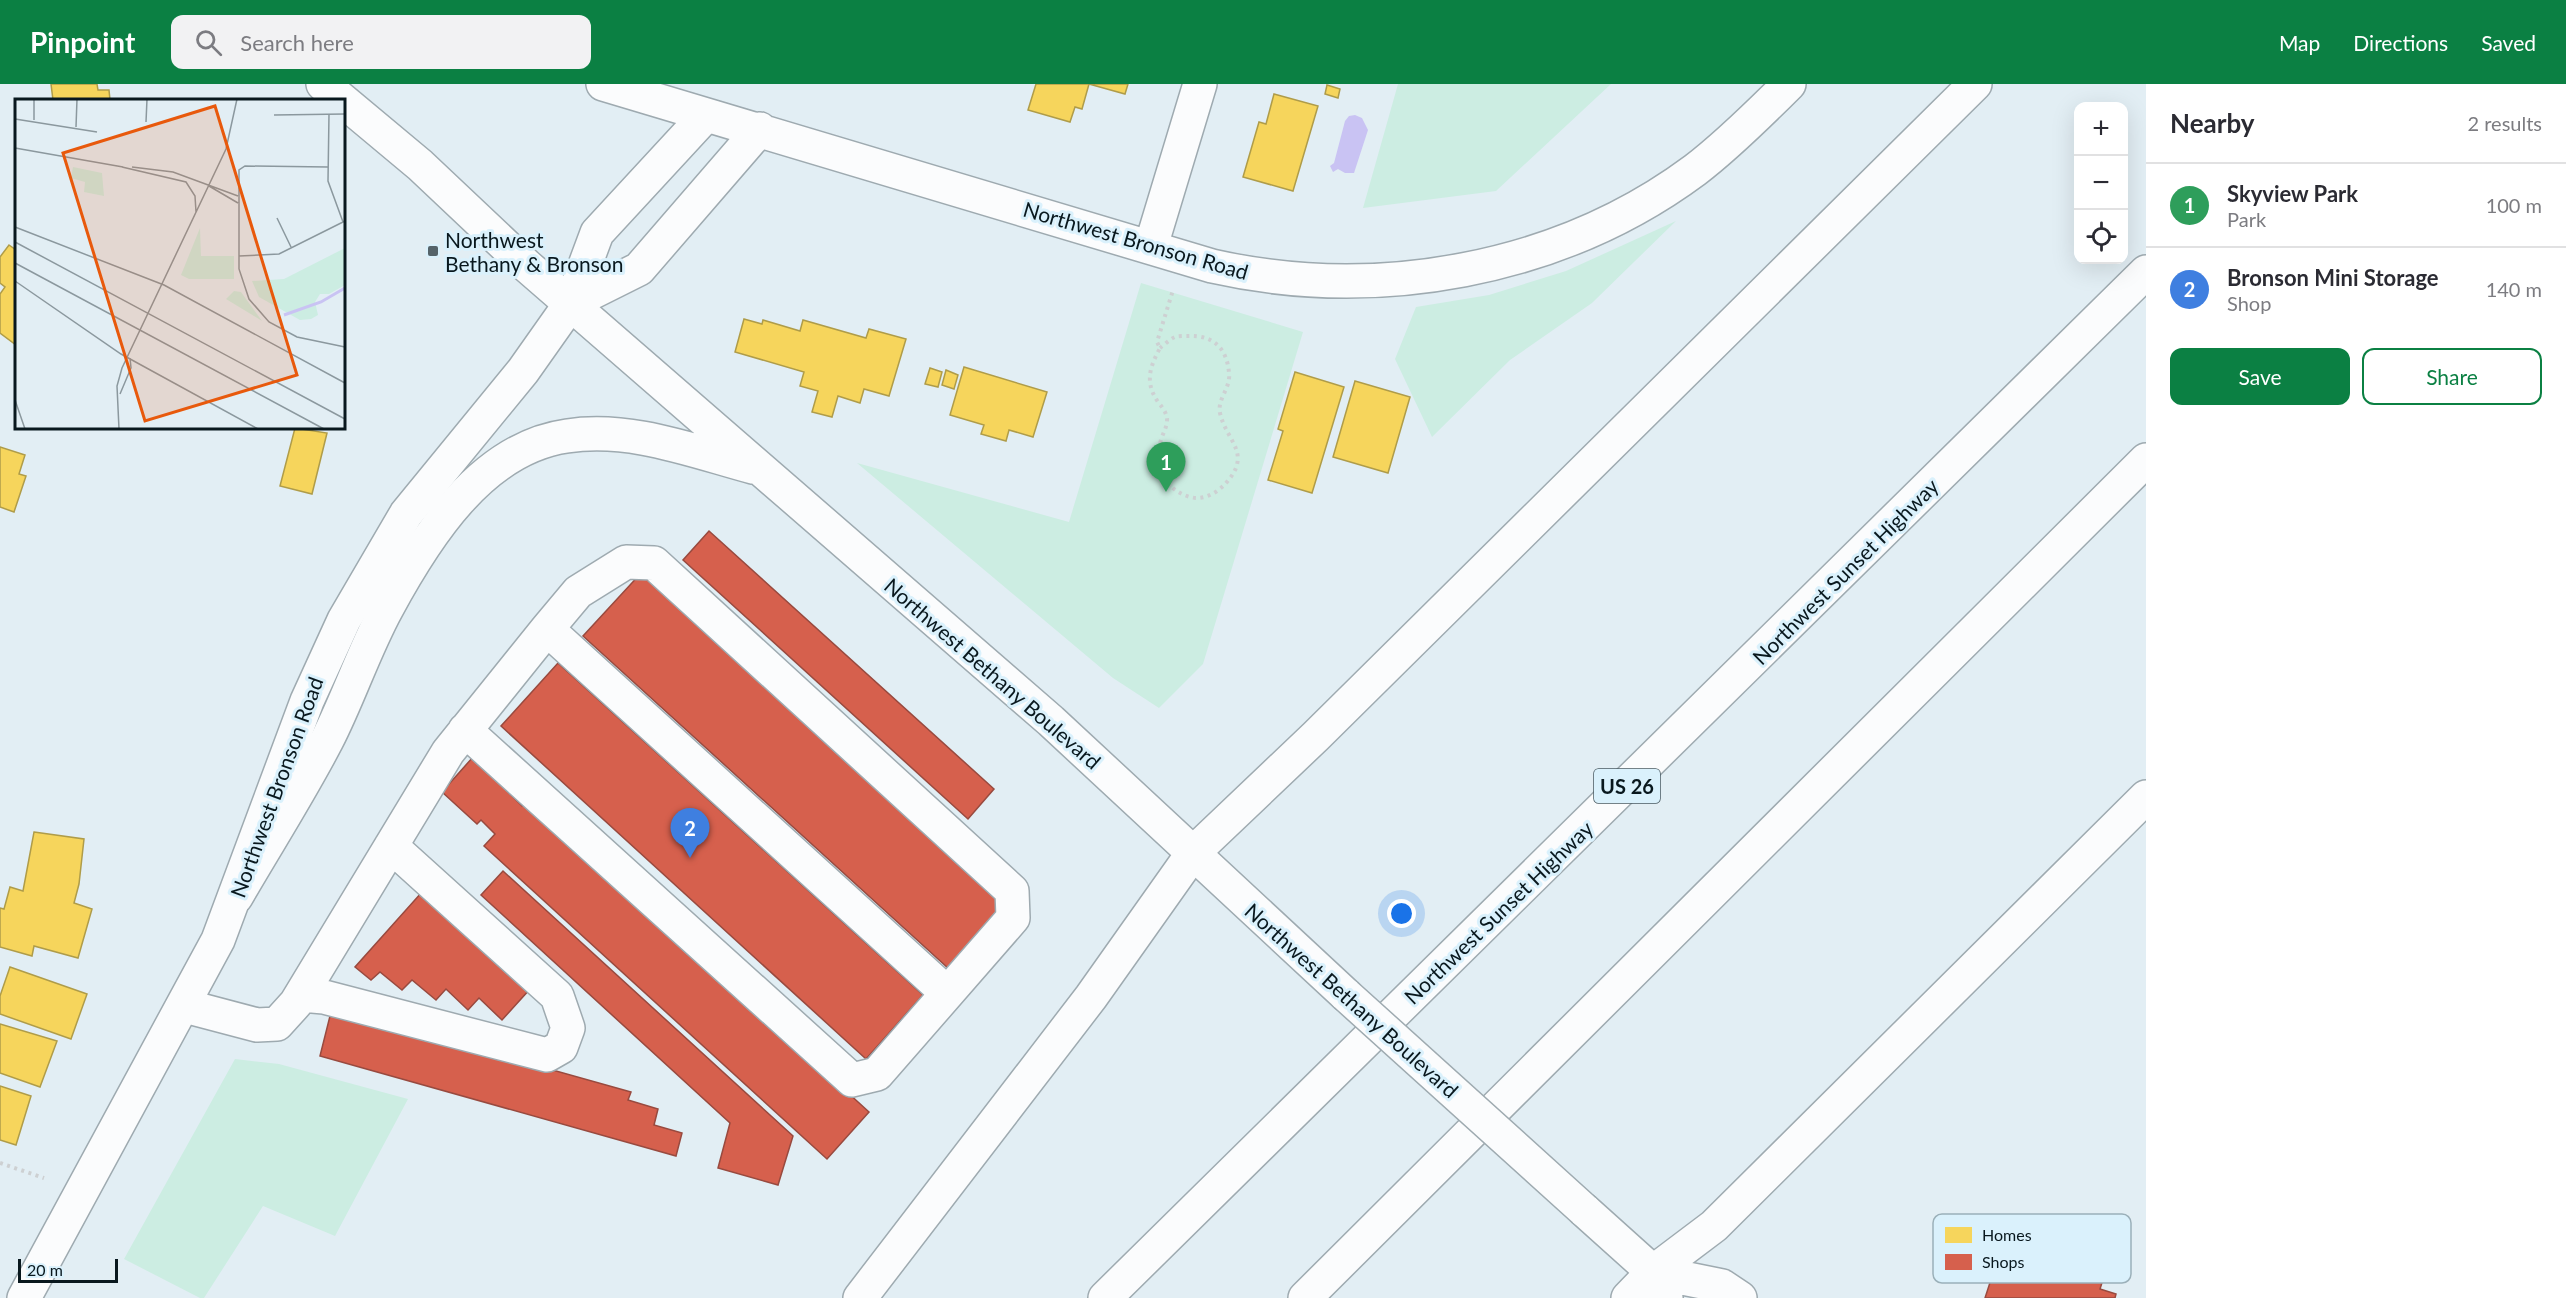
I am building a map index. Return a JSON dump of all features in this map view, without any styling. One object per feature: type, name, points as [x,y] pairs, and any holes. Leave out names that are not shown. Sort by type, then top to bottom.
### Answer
[{"type":"main road","name":"Northwest Bethany Boulevard","points":[[323,84],[341,99]]},
{"type":"main road","points":[[603,84],[706,115]]},
{"type":"main road","points":[[1151,246],[1200,84]]},
{"type":"main road","name":"Northwest Bronson Road","points":[[24,1298],[185,1006],[218,940],[311,692],[364,584],[417,499],[524,371],[571,303],[597,233],[706,115],[760,129],[1151,246],[1184,258],[1296,281],[1351,282],[1403,280],[1483,266],[1547,248],[1628,211],[1696,170],[1789,84]]},
{"type":"main road","points":[[860,1298],[1091,997],[1193,853],[1316,736],[1974,84]]},
{"type":"main road","name":"Northwest Bethany Boulevard","points":[[345,102],[420,165],[519,259],[759,469],[901,593],[984,661],[1274,930],[1584,1210],[1660,1285]]},
{"type":"main road","name":"Northwest Bronson Road","points":[[571,303],[639,269],[760,129]]},
{"type":"main road","name":"Northwest Sunset Highway","points":[[1105,1298],[2146,272]]},
{"type":"main road","points":[[236,897],[327,740],[387,608],[456,502],[491,469],[518,452],[546,441],[567,436],[612,433],[641,438],[759,469]]},
{"type":"main road","points":[[1305,1298],[2146,460]]},
{"type":"main road","points":[[185,1006],[257,1025],[276,1024],[301,995],[448,752],[465,730],[578,591],[626,562],[654,564],[1012,891],[1012,918],[877,1074],[852,1080],[465,730]]},
{"type":"main road","points":[[547,629],[947,993]]},
{"type":"main road","points":[[1660,1285],[1714,1226],[2146,797]]},
{"type":"main road","points":[[301,995],[324,997],[547,1055],[561,1047],[568,1028],[557,996],[391,846]]},
{"type":"main road","points":[[1628,1298],[1660,1285],[1722,1286],[1740,1298]]},
{"type":"path","points":[[1160,348],[1157,342],[1184,258]]},
{"type":"path","points":[[1200,336],[1219,345],[1224,352],[1229,379],[1220,404],[1220,413],[1237,447],[1239,458],[1233,475],[1219,491],[1209,496],[1192,498],[1174,490],[1159,470],[1159,446],[1167,420],[1166,413],[1151,392],[1149,382],[1150,365],[1160,348],[1176,337],[1200,336]]},
{"type":"path","points":[[0,1163],[44,1178]]},
{"type":"green space","points":[[1398,84],[1611,84],[1496,191],[1363,208]]},
{"type":"green space","points":[[1676,221],[1592,303],[1510,360],[1432,437],[1395,359],[1416,307],[1489,295],[1566,271]]},
{"type":"green space","points":[[1141,283],[1303,332],[1203,664],[1159,708],[1113,678],[857,463],[1069,522]]},
{"type":"green space","points":[[235,1059],[279,1064],[408,1099],[335,1236],[263,1206],[204,1298],[200,1298],[124,1259]]},
{"type":"shaded area","points":[[1355,115],[1362,118],[1368,130],[1354,173],[1345,173],[1338,169],[1333,172],[1330,166],[1334,163],[1345,121],[1349,116]]},
{"type":"building: Homes","points":[[51,84],[97,84],[98,90],[109,90],[110,99],[53,99]]},
{"type":"building: Homes","points":[[1036,84],[1089,84],[1082,109],[1075,107],[1070,122],[1028,110]]},
{"type":"building: Homes","points":[[1089,84],[1128,84],[1125,94]]},
{"type":"building: Homes","points":[[1327,85],[1340,89],[1338,98],[1325,94]]},
{"type":"building: Homes","points":[[1274,94],[1318,106],[1293,191],[1243,177],[1259,122],[1266,124]]},
{"type":"building: Homes","points":[[9,245],[15,249],[15,344],[0,333],[0,294],[5,287],[0,283],[0,257]]},
{"type":"building: Homes","points":[[744,319],[762,324],[763,320],[800,331],[803,320],[866,338],[869,329],[906,339],[889,396],[864,389],[860,403],[838,396],[832,417],[812,412],[818,391],[800,386],[804,372],[735,352]]},
{"type":"building: Homes","points":[[964,367],[1047,392],[1033,437],[1009,430],[1006,441],[981,434],[984,425],[950,415]]},
{"type":"building: Homes","points":[[930,368],[942,372],[938,387],[925,384]]},
{"type":"building: Homes","points":[[946,370],[958,375],[954,389],[942,385]]},
{"type":"building: Homes","points":[[1295,372],[1344,387],[1312,493],[1268,480],[1283,431],[1278,429]]},
{"type":"building: Homes","points":[[1355,381],[1410,397],[1388,473],[1333,457]]},
{"type":"building: Homes","points":[[295,429],[327,433],[312,494],[280,486]]},
{"type":"building: Homes","points":[[0,447],[25,455],[19,474],[26,476],[14,512],[0,507]]},
{"type":"building: Homes","points":[[34,832],[84,839],[79,884],[74,903],[92,909],[78,958],[34,946],[32,956],[0,947],[0,908],[4,909],[10,887],[23,891]]},
{"type":"building: Homes","points":[[10,967],[87,994],[71,1039],[0,1014],[0,996]]},
{"type":"building: Homes","points":[[0,1024],[57,1041],[40,1087],[0,1073]]},
{"type":"building: Homes","points":[[0,1086],[31,1096],[16,1145],[0,1140]]},
{"type":"building: Shops","points":[[709,531],[994,789],[968,819],[683,560]]},
{"type":"building: Shops","points":[[642,572],[1007,905],[949,969],[583,636]]},
{"type":"building: Shops","points":[[558,663],[923,995],[866,1059],[501,726]]},
{"type":"building: Shops","points":[[473,757],[522,806],[527,800],[869,1112],[827,1159],[484,846],[495,834],[481,820],[477,824],[442,792]]},
{"type":"building: Shops","points":[[503,871],[793,1136],[778,1185],[718,1168],[730,1123],[481,895]]},
{"type":"building: Shops","points":[[422,892],[530,989],[502,1020],[479,998],[468,1010],[446,989],[436,1000],[412,980],[402,990],[380,972],[371,980],[355,967]]},
{"type":"building: Shops","points":[[332,1008],[631,1092],[628,1100],[658,1109],[654,1125],[682,1133],[676,1156],[320,1056]]},
{"type":"building: Shops","points":[[1990,1283],[2102,1283],[2100,1289],[2116,1294],[2115,1298],[1985,1298]]},
{"type":"place","name":"Northwest Bethany & Bronson","points":[[433,251]]},
{"type":"place","name":"Skyview Park","points":[[1166,492]]},
{"type":"place","name":"Bronson Mini Storage","points":[[690,858]]}]
